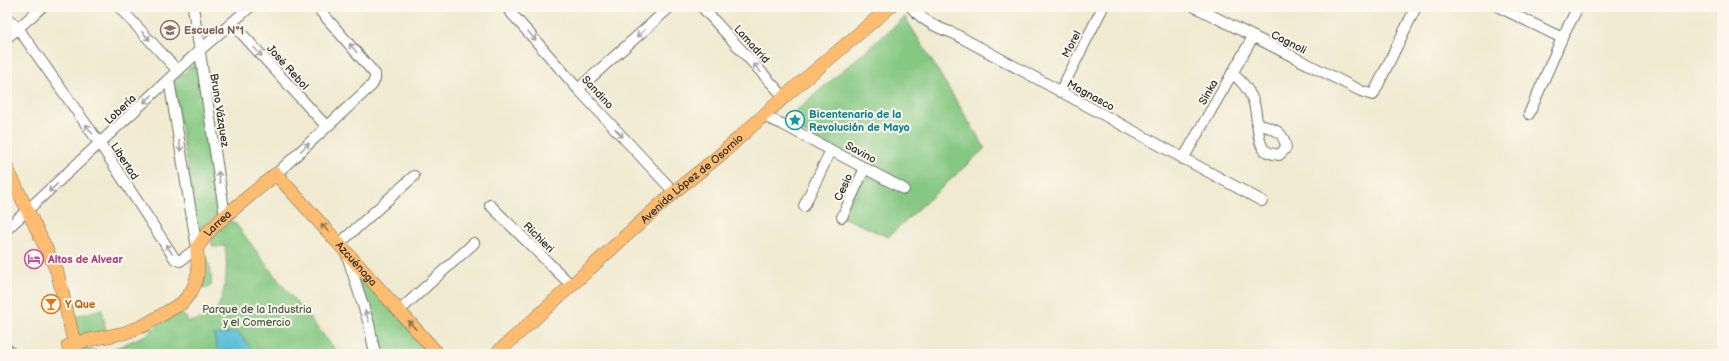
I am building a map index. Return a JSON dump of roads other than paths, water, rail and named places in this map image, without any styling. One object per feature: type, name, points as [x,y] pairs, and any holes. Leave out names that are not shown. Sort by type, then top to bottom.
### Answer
[{"type":"main road","name":"Avenida López de Osornio","points":[[496,354],[674,192],[719,156],[784,97],[890,7]]},
{"type":"main road","points":[[7,168],[52,280],[72,350]]},
{"type":"main road","name":"Larrea","points":[[72,350],[84,341],[124,333],[143,326],[182,303],[191,292],[195,284],[198,272],[197,248],[208,232],[224,216],[276,174]]},
{"type":"main road","name":"Azcuénaga","points":[[276,174],[438,354]]},
{"type":"main road","points":[[7,187],[25,214]]},
{"type":"street","points":[[7,38],[42,7]]},
{"type":"street","points":[[119,7],[178,71]]},
{"type":"street","name":"Bruno Vázquez","points":[[193,7],[224,216]]},
{"type":"street","name":"Lobería","points":[[8,227],[25,214],[178,71],[250,7]]},
{"type":"street","name":"Larrea","points":[[276,174],[372,85],[376,79],[376,74],[317,7]]},
{"type":"street","name":"Sandino","points":[[506,7],[578,89],[674,192]]},
{"type":"street","points":[[578,89],[670,7]]},
{"type":"street","name":"Lamadrid","points":[[702,7],[784,97]]},
{"type":"street","name":"Magnasco","points":[[911,7],[928,22],[940,29],[953,33],[1262,201]]},
{"type":"street","name":"Morel","points":[[1060,92],[1103,7]]},
{"type":"street","name":"Cagnoli","points":[[1195,7],[1361,92],[1373,95],[1416,7]]},
{"type":"street","points":[[1499,7],[1562,38]]},
{"type":"street","points":[[1529,114],[1562,38],[1578,7]]},
{"type":"street","name":"Libertad","points":[[7,18],[18,28],[100,144],[175,259],[180,261],[197,248]]},
{"type":"street","name":"José Rebol","points":[[232,23],[327,127]]},
{"type":"street","name":"Sinka","points":[[1183,158],[1253,36]]},
{"type":"street","points":[[1232,73],[1249,91],[1258,124]]},
{"type":"street","points":[[169,80],[197,248]]},
{"type":"street","name":"Savino","points":[[763,116],[782,124],[904,189]]},
{"type":"street","points":[[804,206],[831,150]]},
{"type":"street","name":"Cesio","points":[[842,217],[865,168]]},
{"type":"street","points":[[375,354],[369,324],[343,247],[414,176]]},
{"type":"street","name":"Richieri","points":[[490,205],[571,286]]},
{"type":"street","points":[[399,311],[474,243]]},
{"type":"street","points":[[7,349],[12,354]]},
{"type":"water","points":[[238,332],[256,354],[219,354],[214,335]]},
{"type":"place","name":"Escuela N°1","points":[[170,30]]},
{"type":"place","name":"Bicentenario de la Revolución de Mayo","points":[[795,120]]},
{"type":"place","name":"Altos de Alvear","points":[[34,259]]},
{"type":"place","name":"Y Que","points":[[51,304]]},
{"type":"park label","name":"Parque de la Industria y el Comercio","points":[[257,315]]}]
